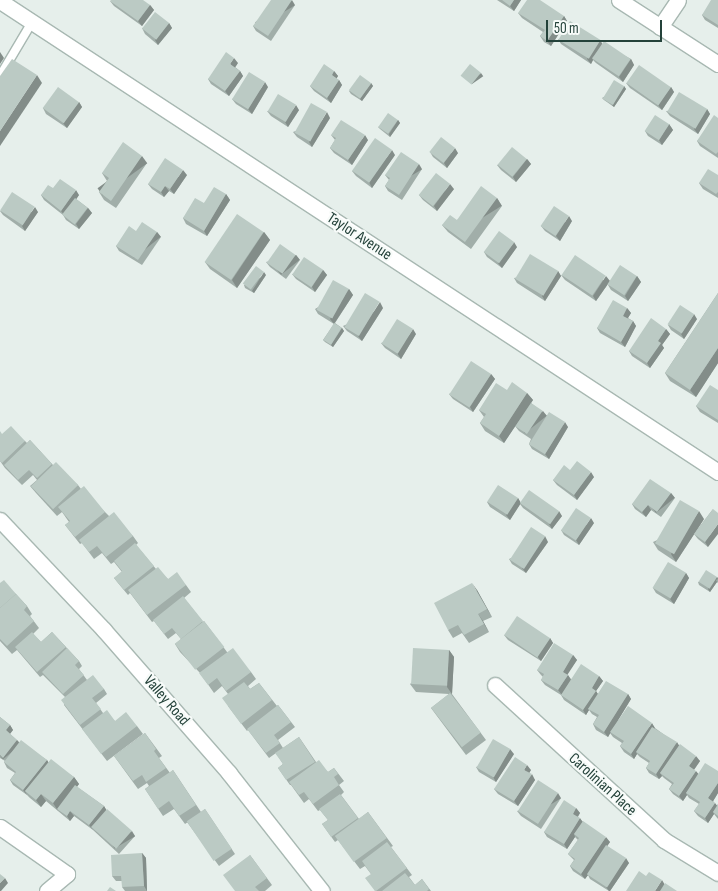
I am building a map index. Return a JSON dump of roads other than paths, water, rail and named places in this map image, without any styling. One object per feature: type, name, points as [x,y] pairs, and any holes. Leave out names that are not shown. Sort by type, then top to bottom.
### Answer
[{"type":"street","points":[[619,0],[718,64]]},
{"type":"street","points":[[660,27],[678,0]]},
{"type":"street","name":"Taylor Avenue","points":[[0,1],[718,472]]},
{"type":"street","name":"Valley Road","points":[[0,520],[104,630],[229,773],[322,891]]},
{"type":"street","name":"Carolinian Place","points":[[495,685],[664,840],[718,874]]},
{"type":"street","points":[[0,827],[67,874],[47,891]]},
{"type":"lane","points":[[0,76],[32,22]]}]
